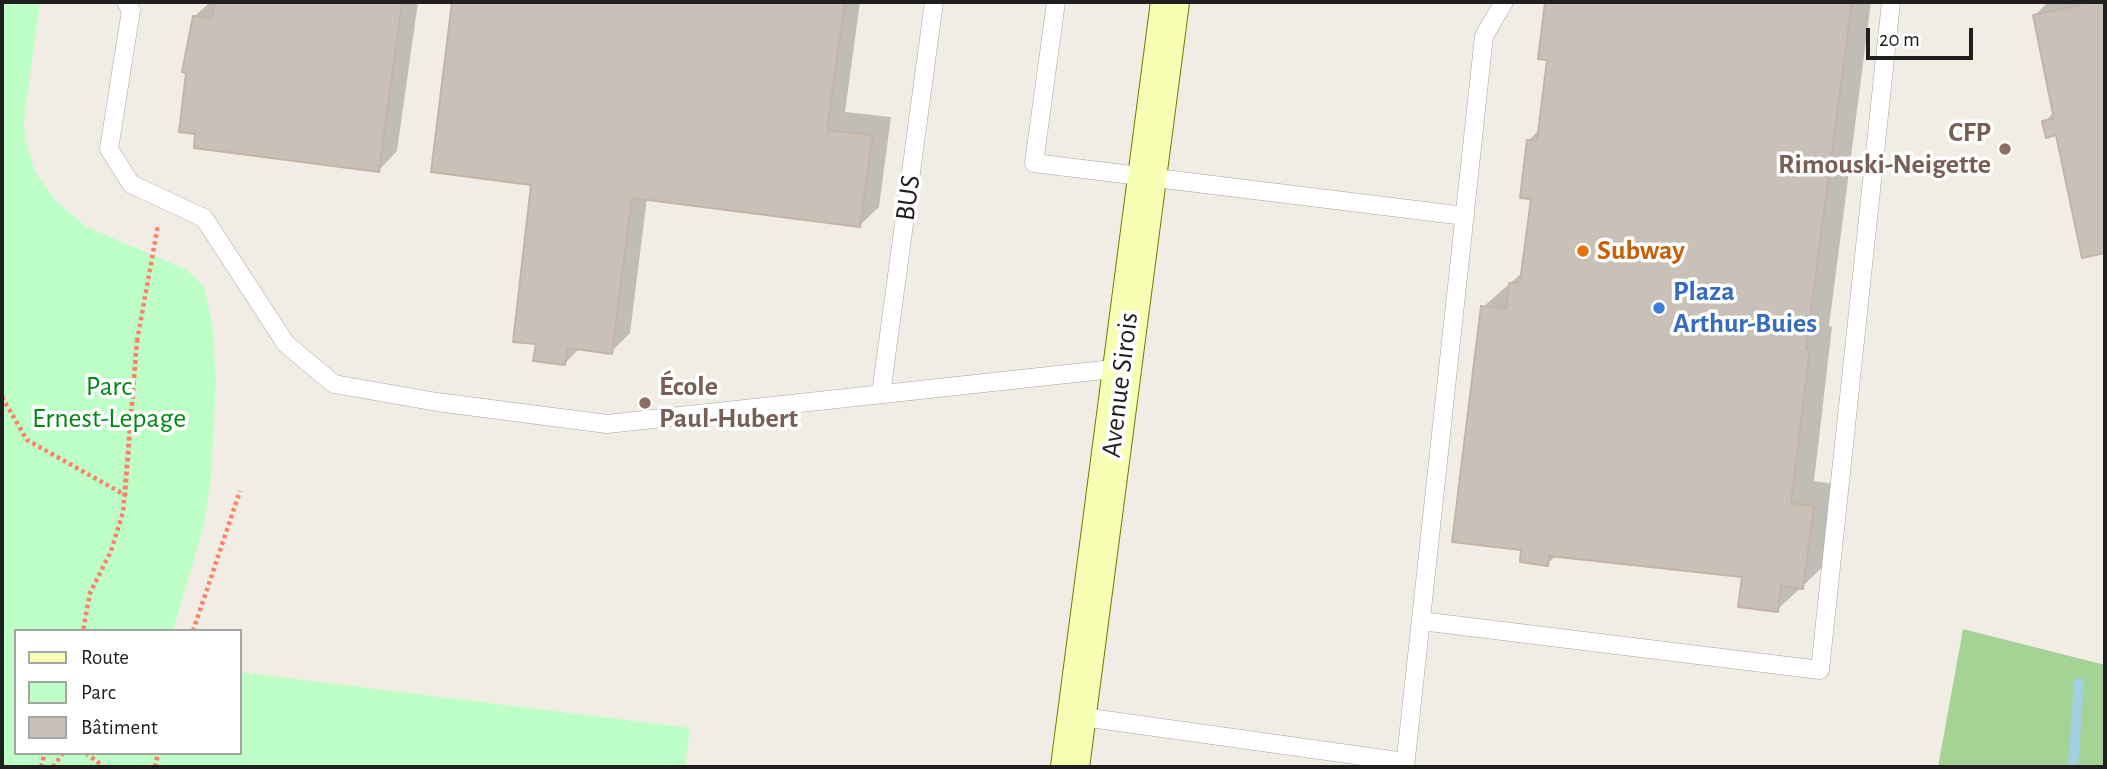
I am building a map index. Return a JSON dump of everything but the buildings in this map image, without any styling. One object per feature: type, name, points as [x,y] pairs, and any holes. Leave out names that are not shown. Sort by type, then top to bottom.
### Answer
[{"type":"street","name":"Avenue Sirois","points":[[1070,767],[1170,2]]},
{"type":"lane","points":[[126,2],[131,10],[109,149],[131,184],[204,218],[286,344],[334,384],[437,402],[607,424],[1122,368]]},
{"type":"lane","name":"BUS","points":[[881,394],[934,2]]},
{"type":"lane","points":[[1056,2],[1034,163],[1465,216]]},
{"type":"lane","points":[[1076,716],[1405,764],[1485,36],[1504,2]]},
{"type":"lane","points":[[1421,621],[1820,670],[1891,2]]},
{"type":"path","points":[[2,397],[27,440],[125,495],[137,341],[163,198]]},
{"type":"path","points":[[83,629],[90,593],[111,551],[124,512],[137,341]]},
{"type":"path","points":[[194,629],[240,491]]},
{"type":"path","points":[[89,755],[104,767]]},
{"type":"green space","name":"Parc Ernest-Lepage","points":[[2,2],[40,2],[24,121],[25,139],[35,172],[57,202],[87,227],[185,269],[204,286],[213,328],[216,382],[211,479],[203,529],[174,629],[14,629],[14,755],[242,755],[242,672],[690,728],[685,767],[2,767]]},
{"type":"green space","points":[[1963,629],[2105,665],[2105,767],[1938,767]]},
{"type":"waterway","points":[[2073,767],[2079,683]]},
{"type":"place","name":"CFP Rimouski-Neigette","points":[[2005,149]]},
{"type":"place","name":"Subway","points":[[1583,251]]},
{"type":"place","name":"Plaza Arthur-Buies","points":[[1659,308]]},
{"type":"place","name":"École Paul-Hubert","points":[[645,403]]}]
